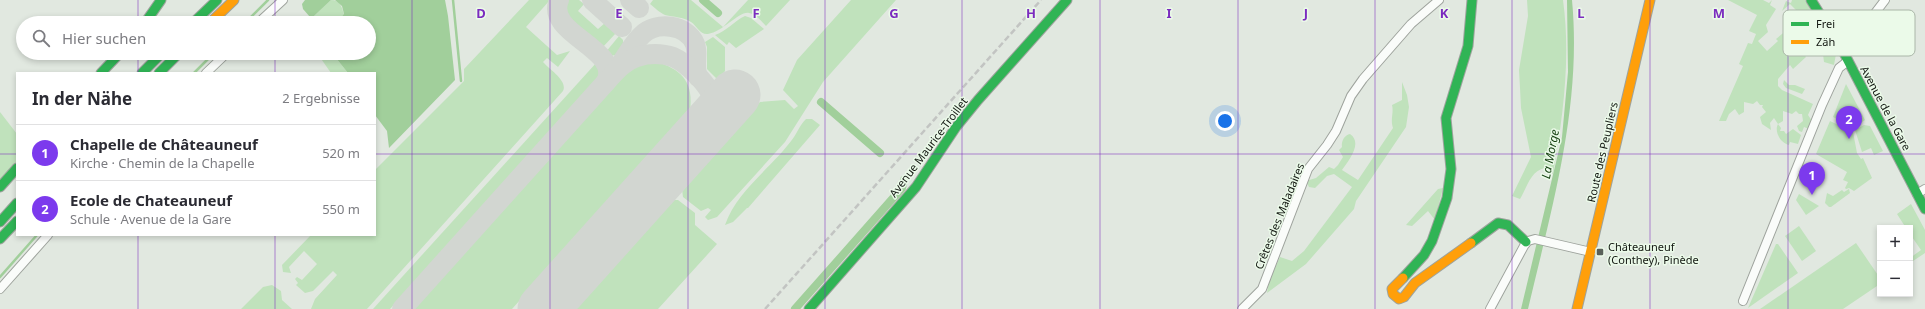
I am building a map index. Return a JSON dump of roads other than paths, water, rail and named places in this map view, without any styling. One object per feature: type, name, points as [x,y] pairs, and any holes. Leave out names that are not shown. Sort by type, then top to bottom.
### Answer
[{"type":"main road","points":[[150,16],[161,0]]},
{"type":"main road","points":[[200,16],[216,0]]},
{"type":"main road","points":[[217,16],[234,0]]},
{"type":"main road","name":"Avenue Maurice-Troillet","points":[[809,309],[916,187],[956,127],[978,100],[1068,0]]},
{"type":"main road","points":[[1472,0],[1468,46],[1446,118],[1451,169],[1447,198],[1432,241],[1424,255],[1392,289],[1393,294],[1399,299],[1404,297],[1415,283],[1498,223],[1508,225],[1526,242]]},
{"type":"main road","name":"Route des Peupliers","points":[[1577,309],[1650,0]]},
{"type":"main road","name":"Avenue de la Gare","points":[[1811,0],[1817,10]]},
{"type":"main road","name":"Avenue de la Gare","points":[[1846,56],[1921,191],[1925,209]]},
{"type":"main road","points":[[103,72],[114,60]]},
{"type":"main road","points":[[143,72],[155,60]]},
{"type":"main road","points":[[160,72],[172,60]]},
{"type":"main road","points":[[0,187],[16,169]]},
{"type":"main road","points":[[0,222],[16,204]]},
{"type":"main road","points":[[0,239],[16,222]]},
{"type":"street","points":[[266,16],[283,0]]},
{"type":"street","name":"Crêtes des Maladaires","points":[[1242,309],[1262,289],[1308,169],[1327,145],[1352,96],[1363,79],[1411,24],[1439,0]]},
{"type":"street","points":[[1877,10],[1885,0]]},
{"type":"street","points":[[207,72],[220,60]]},
{"type":"street","points":[[1743,301],[1822,105],[1839,68],[1848,61]]},
{"type":"street","points":[[0,289],[47,236]]},
{"type":"street","points":[[1490,309],[1526,242],[1535,239],[1591,252]]},
{"type":"waterway","points":[[252,16],[268,0]]},
{"type":"waterway","points":[[453,0],[461,81]]},
{"type":"waterway","points":[[703,0],[718,13]]},
{"type":"waterway","points":[[195,72],[207,60]]},
{"type":"waterway","points":[[821,102],[880,153]]},
{"type":"waterway","points":[[795,309],[902,188],[904,180]]},
{"type":"waterway","points":[[0,277],[36,236]]},
{"type":"railway","points":[[765,309],[1041,0]]},
{"type":"place","name":"Ecole de Chateauneuf","points":[[1849,139]]},
{"type":"place","name":"Chapelle de Châteauneuf","points":[[1812,195]]},
{"type":"place","name":"Châteauneuf (Conthey), Pinède","points":[[1600,252]]},
{"type":"water label","name":"La Morge","points":[[1550,154]]}]
